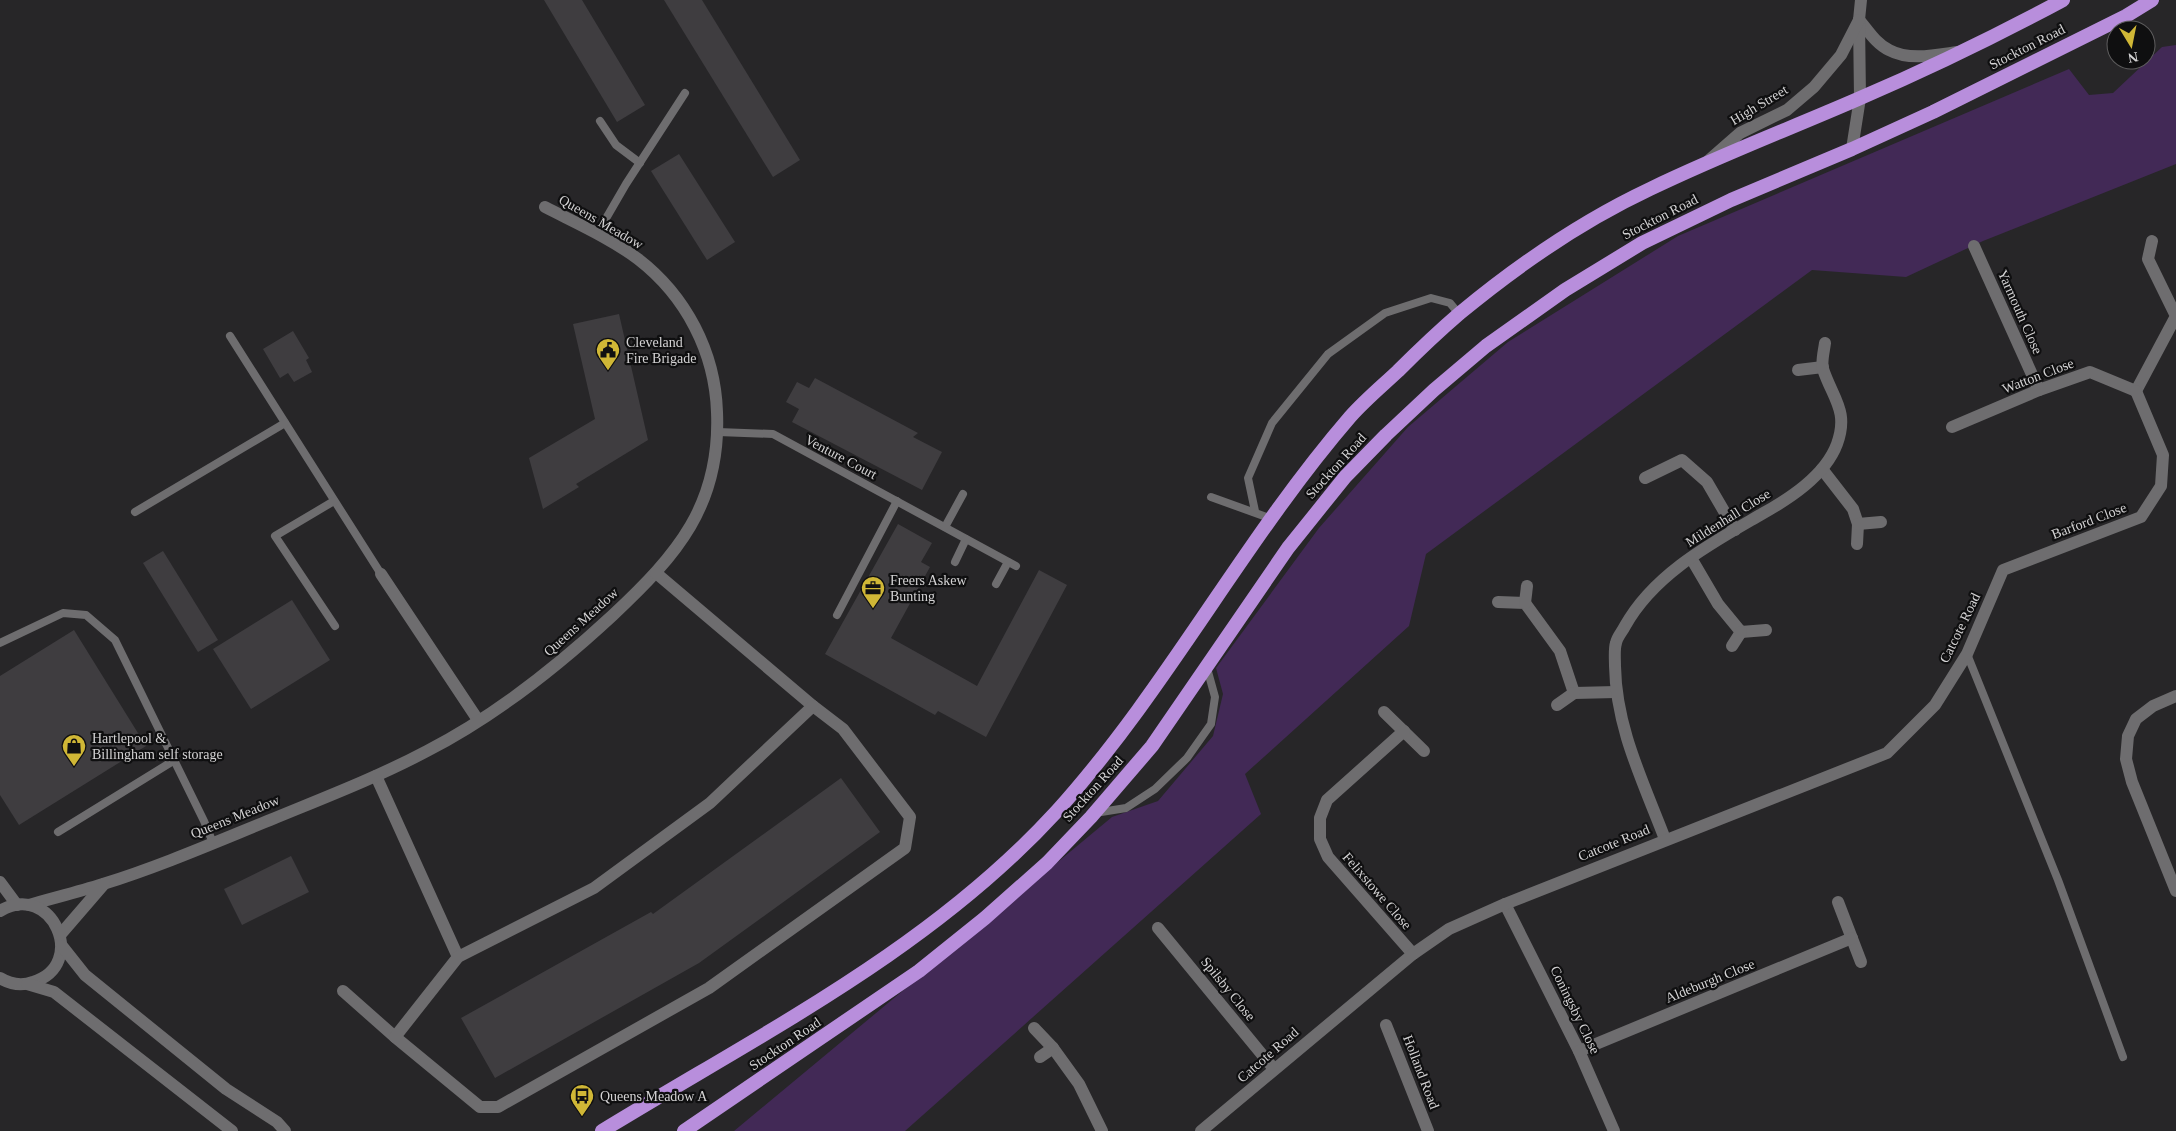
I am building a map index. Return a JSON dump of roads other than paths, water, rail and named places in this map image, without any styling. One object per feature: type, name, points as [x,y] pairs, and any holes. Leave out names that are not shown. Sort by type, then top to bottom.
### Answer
[{"type":"highway","name":"Stockton Road","points":[[602,1131],[775,1029],[871,968],[950,911],[1002,866],[1055,812],[1116,741],[1272,518],[1353,414],[1459,314],[1541,252],[1587,223],[1646,190],[1860,98],[1960,52],[2063,0]]},
{"type":"highway","name":"Stockton Road","points":[[684,1131],[919,971],[986,918],[1033,875],[1094,813],[1152,746],[1207,668],[1245,608],[1288,548],[1345,476],[1400,422],[1486,346],[1565,290],[1642,243],[1731,200],[1852,149],[1933,112],[2126,16],[2152,0]]},
{"type":"street","name":"High Street","points":[[1852,149],[1860,98],[1859,20],[1861,0]]},
{"type":"street","name":"High Street","points":[[1704,164],[1740,133],[1786,110],[1814,87],[1841,55],[1859,20]]},
{"type":"street","points":[[1859,20],[1876,40],[1889,51],[1916,57],[1960,52]]},
{"type":"street","name":"Queens Meadow","points":[[0,911],[104,884],[213,843],[376,776],[429,750],[478,720],[560,662],[656,573],[688,533],[707,493],[718,432],[717,402],[708,357],[691,320],[666,284],[637,259],[597,234],[545,207]]},
{"type":"street","points":[[2136,391],[2176,316],[2148,259],[2152,240]]},
{"type":"street","name":"Yarmouth Close","points":[[1974,246],[2039,390]]},
{"type":"street","name":"Mildenhall Close","points":[[1665,839],[1624,734],[1616,692],[1615,644],[1631,616],[1652,589],[1691,558],[1783,502],[1822,469],[1831,457],[1837,443],[1842,420],[1838,400],[1823,367],[1825,343]]},
{"type":"street","points":[[1798,370],[1823,367]]},
{"type":"street","name":"Watton Close","points":[[1952,427],[2039,390],[2090,372],[2136,391]]},
{"type":"street","name":"Barford Close","points":[[2003,570],[2141,517],[2161,486],[2163,455],[2136,391]]},
{"type":"street","points":[[1645,478],[1682,460],[1707,482],[1735,530]]},
{"type":"street","points":[[1822,469],[1853,509],[1858,524],[1857,544]]},
{"type":"street","points":[[1858,524],[1882,522]]},
{"type":"street","points":[[1691,558],[1718,604],[1741,632]]},
{"type":"street","name":"Catcote Road","points":[[1201,1131],[1413,954],[1449,930],[1505,904],[1665,839],[1887,753],[1935,705],[1967,654],[2003,570]]},
{"type":"street","points":[[343,991],[395,1037],[480,1107],[498,1106],[709,988],[906,848],[910,817],[843,729],[813,706],[656,573]]},
{"type":"street","points":[[381,574],[478,720]]},
{"type":"street","points":[[1527,586],[1524,603],[1560,651],[1574,693]]},
{"type":"street","points":[[1498,602],[1524,603]]},
{"type":"street","points":[[1741,632],[1766,630]]},
{"type":"street","points":[[1732,646],[1741,632]]},
{"type":"street","points":[[1557,705],[1574,693],[1616,692]]},
{"type":"street","points":[[2176,696],[2153,706],[2136,719],[2128,736],[2126,759],[2132,782],[2176,891]]},
{"type":"street","points":[[395,1037],[458,957],[594,888],[710,803],[813,706]]},
{"type":"street","points":[[1384,712],[1424,751]]},
{"type":"street","name":"Felixstowe Close","points":[[1404,731],[1327,800],[1320,818],[1320,839],[1328,857],[1413,954]]},
{"type":"street","points":[[376,776],[458,957]]},
{"type":"street","points":[[0,882],[23,905],[49,915],[56,924],[61,940],[85,975],[226,1089],[281,1127],[291,1131]]},
{"type":"street","name":"Queens Meadow","points":[[27,984],[40,980],[51,971],[59,960],[61,940],[104,884]]},
{"type":"street","points":[[1838,902],[1861,962]]},
{"type":"street","name":"Coningsby Close","points":[[1505,904],[1579,1051],[1614,1131]]},
{"type":"street","name":"Spilsby Close","points":[[1158,928],[1274,1070]]},
{"type":"street","name":"Aldeburgh Close","points":[[1579,1051],[1852,938]]},
{"type":"street","points":[[0,978],[14,984],[27,984],[54,992],[232,1131]]},
{"type":"street","name":"Holland Road","points":[[1386,1024],[1428,1131]]},
{"type":"street","points":[[1034,1028],[1053,1048],[1079,1084],[1102,1131]]},
{"type":"street","points":[[1040,1057],[1053,1048]]},
{"type":"lane","points":[[597,234],[685,93]]},
{"type":"lane","points":[[600,121],[616,146],[640,163]]},
{"type":"lane","points":[[1255,511],[1248,478],[1272,422],[1328,354],[1385,313],[1431,298],[1450,303],[1459,314]]},
{"type":"lane","points":[[230,336],[381,574]]},
{"type":"lane","points":[[135,512],[285,423]]},
{"type":"lane","name":"Venture Court","points":[[718,432],[773,434],[1012,564],[996,584]]},
{"type":"lane","points":[[945,527],[963,494]]},
{"type":"lane","points":[[1210,497],[1272,518]]},
{"type":"lane","points":[[334,501],[275,536],[335,626]]},
{"type":"lane","points":[[837,615],[897,501]]},
{"type":"lane","points":[[955,562],[966,539]]},
{"type":"lane","points":[[0,643],[64,612],[86,615],[115,640],[213,843]]},
{"type":"lane","points":[[1967,654],[2058,880],[2123,1057]]},
{"type":"lane","points":[[1094,813],[1126,808],[1156,789],[1187,758],[1211,724],[1216,697],[1207,668]]},
{"type":"lane","points":[[58,832],[173,761]]},
{"type":"place","name":"Cleveland Fire Brigade","points":[[608,371]]},
{"type":"place","name":"Freers Askew Bunting","points":[[873,609]]},
{"type":"place","name":"Hartlepool & Billingham self storage","points":[[74,767]]},
{"type":"place","name":"Queens Meadow A","points":[[582,1117]]}]
